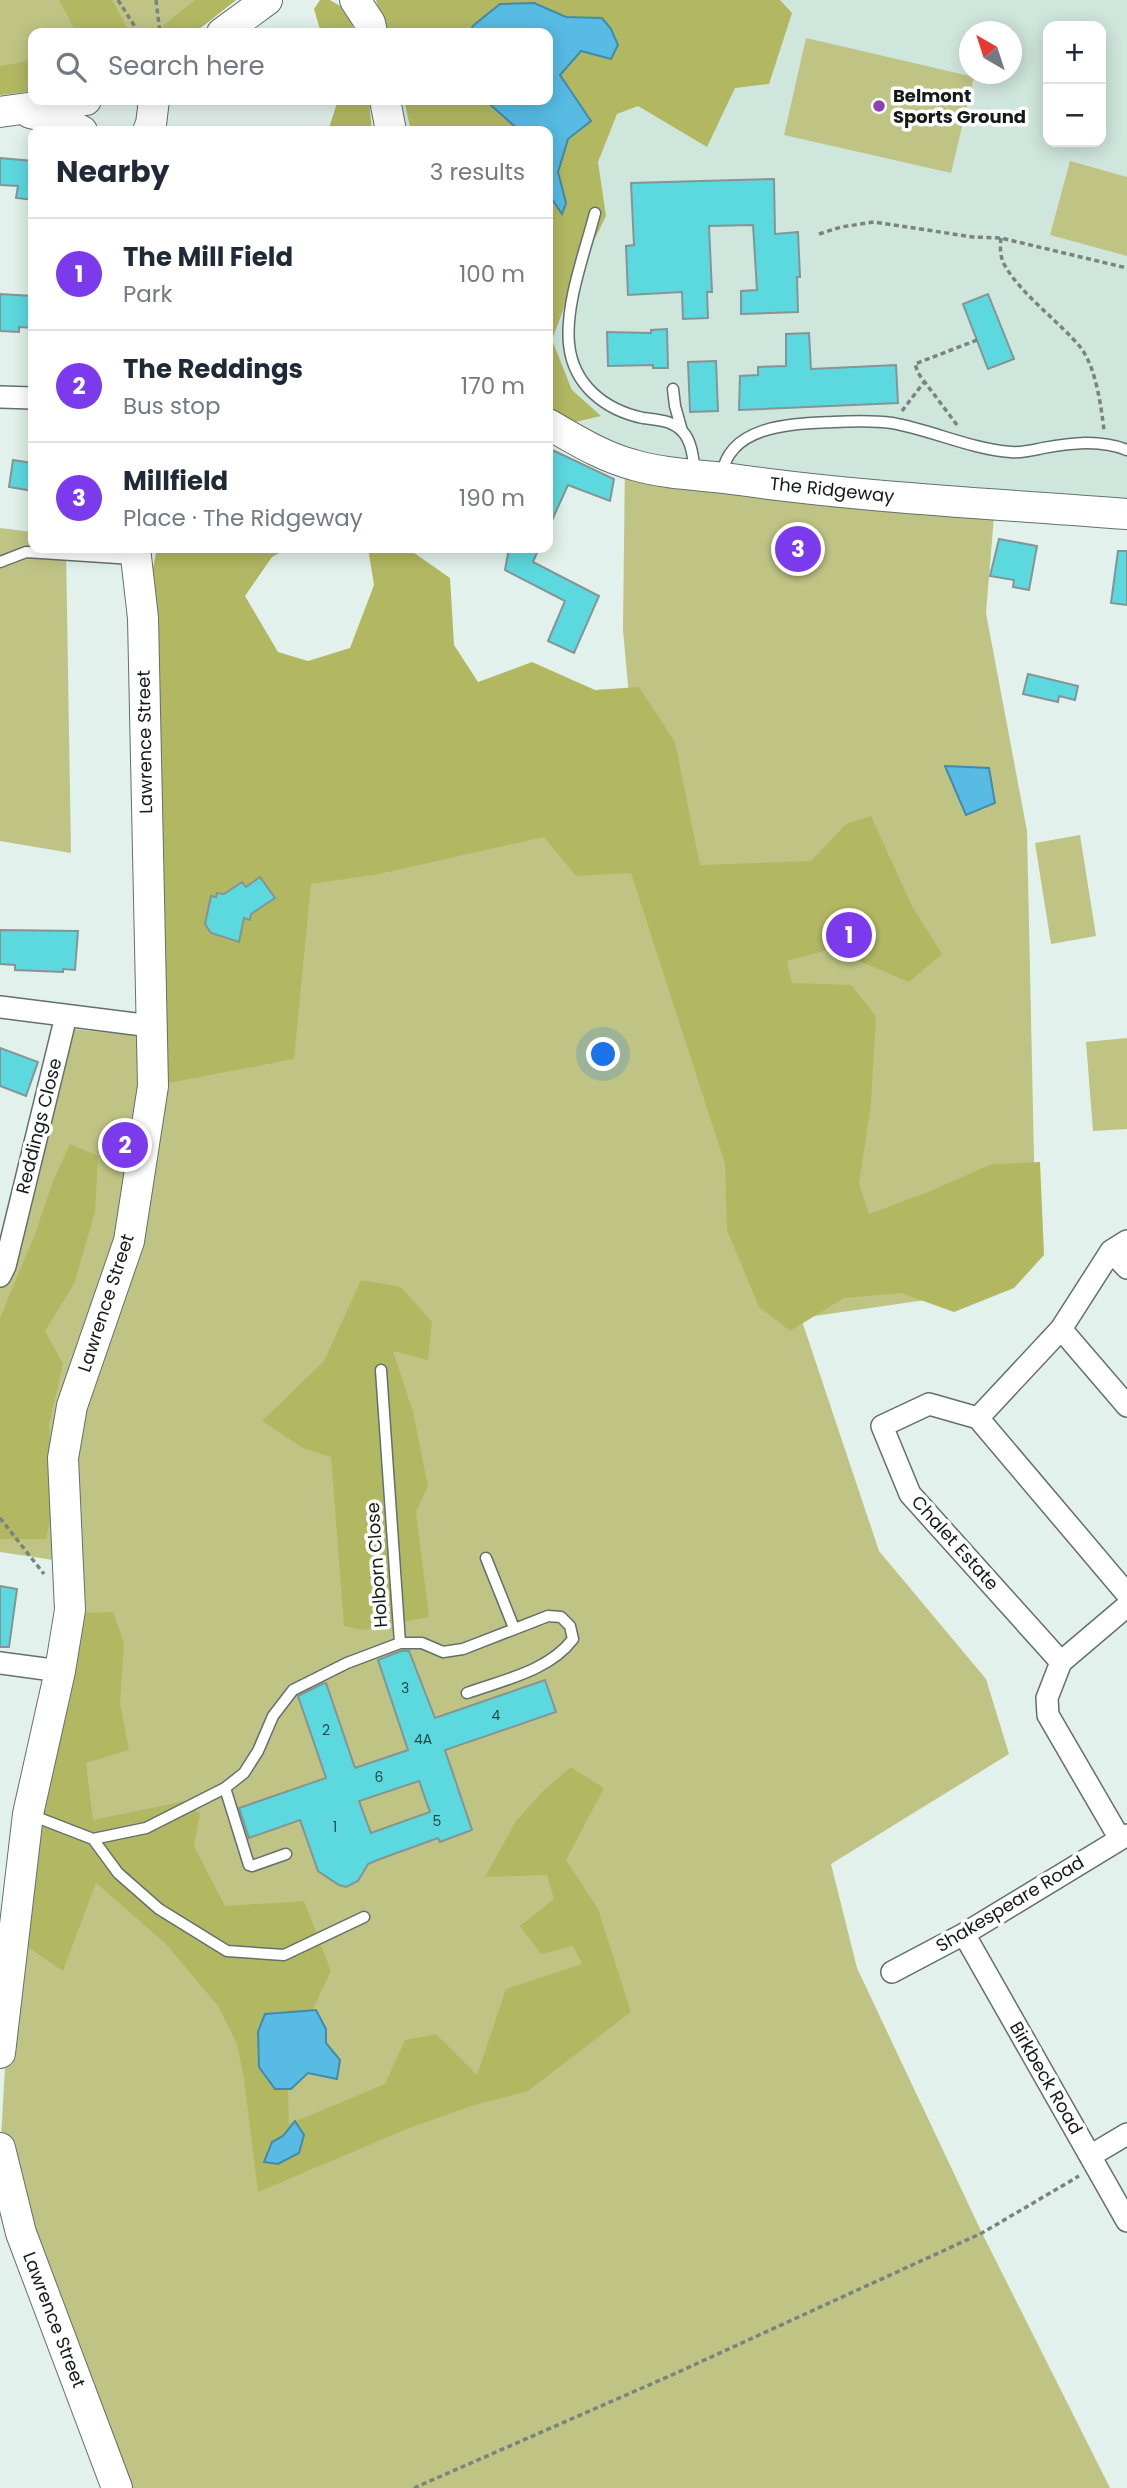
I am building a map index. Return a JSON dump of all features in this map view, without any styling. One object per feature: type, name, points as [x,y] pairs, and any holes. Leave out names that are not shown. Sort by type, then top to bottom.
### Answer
[{"type":"street","points":[[229,28],[267,0]]},
{"type":"street","points":[[355,0],[371,28]]},
{"type":"street","points":[[11,111],[52,105]]},
{"type":"street","points":[[149,126],[153,105]]},
{"type":"street","points":[[386,105],[390,126]]},
{"type":"street","points":[[11,111],[59,120],[72,126]]},
{"type":"street","points":[[0,397],[28,398]]},
{"type":"street","name":"The Ridgeway","points":[[553,427],[595,451],[635,466],[808,490],[1127,514]]},
{"type":"street","name":"Lawrence Street","points":[[0,2053],[6,1945],[28,1814],[60,1671],[69,1610],[63,1458],[72,1406],[129,1241],[153,1086],[143,618],[136,554]]},
{"type":"street","points":[[0,1007],[151,1026]]},
{"type":"street","name":"Reddings Close","points":[[0,1276],[5,1266],[66,1016]]},
{"type":"street","points":[[1119,1246],[1127,1268]]},
{"type":"street","points":[[1119,1246],[1061,1329],[978,1418],[1127,1594]]},
{"type":"street","points":[[1061,1329],[1127,1406]]},
{"type":"street","name":"Chalet Estate","points":[[978,1418],[929,1404],[882,1426],[910,1494],[1061,1661]]},
{"type":"street","points":[[1124,1837],[1048,1715],[1046,1698],[1061,1661],[1127,1606]]},
{"type":"street","points":[[0,1663],[60,1671]]},
{"type":"street","name":"Shakespeare Road","points":[[892,1972],[964,1934],[1124,1837]]},
{"type":"street","name":"Birkbeck Road","points":[[964,1934],[1127,2221]]},
{"type":"street","points":[[1093,2161],[1127,2134]]},
{"type":"street","name":"Lawrence Street","points":[[0,2148],[21,2233],[117,2488]]},
{"type":"lane","points":[[595,213],[571,314],[569,342],[576,370],[591,393],[604,403],[626,413],[669,422],[682,431]]},
{"type":"lane","points":[[673,389],[682,431],[709,476],[724,465],[733,451],[753,435],[788,424],[862,421],[891,423],[1015,452],[1080,443],[1105,443],[1127,450]]},
{"type":"lane","points":[[0,562],[28,552]]},
{"type":"lane","points":[[81,553],[136,554]]},
{"type":"lane","name":"Holborn Close","points":[[93,1839],[146,1828],[225,1788],[244,1773],[258,1752],[273,1716],[293,1690],[347,1663],[400,1643],[381,1370]]},
{"type":"lane","points":[[486,1558],[514,1628]]},
{"type":"lane","points":[[400,1643],[422,1643],[443,1652],[463,1649],[548,1616],[561,1616],[570,1626],[573,1639],[564,1651],[550,1662],[467,1693]]},
{"type":"lane","points":[[225,1788],[249,1865],[286,1854]]},
{"type":"lane","points":[[28,1814],[93,1839],[118,1872],[159,1909],[227,1951],[285,1955],[364,1917]]},
{"type":"path","points":[[118,0],[136,28]]},
{"type":"path","points":[[156,0],[159,28]]},
{"type":"path","points":[[819,234],[874,222],[973,237],[1001,238],[1127,268]]},
{"type":"path","points":[[1001,238],[1000,251],[1004,264],[1082,350],[1099,392],[1105,443]]},
{"type":"path","points":[[974,444],[924,382],[915,363],[977,340]]},
{"type":"path","points":[[891,423],[924,382]]},
{"type":"path","points":[[0,1518],[48,1581]]},
{"type":"path","points":[[414,2488],[674,2374],[982,2233],[1093,2161]]},
{"type":"shaded area","points":[[372,0],[428,18],[444,0],[1127,0],[1127,514],[722,478],[553,426],[553,126],[390,126],[386,105],[553,105],[553,28],[372,28]]},
{"type":"green space","points":[[0,0],[236,0],[200,28],[28,28],[28,92],[0,95]]},
{"type":"green space","points":[[59,0],[112,0],[127,28],[74,28]]},
{"type":"green space","points":[[195,0],[236,0],[200,28],[160,28]]},
{"type":"green space","points":[[320,0],[330,0],[350,12],[353,28],[320,28],[314,9]]},
{"type":"green space","points":[[376,0],[780,0],[792,13],[769,84],[735,88],[707,147],[638,106],[617,114],[598,162],[606,216],[573,283],[553,337],[553,126],[410,126],[405,105],[553,105],[553,28],[386,28]]},
{"type":"green space","name":"Belmont Sports Ground","points":[[806,38],[959,74],[959,84],[972,84],[951,173],[784,135]]},
{"type":"green space","points":[[28,60],[28,92],[0,95],[0,66]]},
{"type":"green space","points":[[336,105],[369,105],[372,126],[330,126]]},
{"type":"green space","points":[[1070,161],[1127,177],[1127,256],[1050,235]]},
{"type":"green space","points":[[553,342],[572,390],[601,416],[571,423],[553,412]]},
{"type":"green space","points":[[625,460],[995,504],[986,613],[1027,831],[1036,1251],[939,1298],[801,1318],[879,1551],[986,1679],[1009,1754],[831,1864],[857,1968],[982,2233],[1110,2488],[117,2488],[0,2155],[12,1946],[67,1562],[0,1552],[0,1275],[72,1029],[161,1038],[311,884],[553,817],[642,840],[623,630]]},
{"type":"green space","points":[[0,528],[28,531],[28,553],[66,553],[71,853],[0,841]]},
{"type":"green space","points":[[156,553],[279,553],[272,557],[245,596],[278,652],[308,661],[350,648],[374,585],[369,553],[414,553],[450,578],[454,645],[478,682],[532,662],[595,690],[639,687],[675,742],[700,865],[811,861],[846,824],[871,816],[912,906],[942,954],[909,982],[831,949],[787,961],[792,983],[851,985],[876,1016],[871,1105],[859,1183],[869,1214],[992,1164],[1040,1162],[1044,1255],[1014,1288],[954,1312],[901,1293],[844,1298],[790,1331],[759,1307],[727,1230],[725,1164],[631,873],[576,876],[544,837],[379,874],[311,884],[294,1059],[153,1086],[143,618]]},
{"type":"green space","points":[[1080,835],[1096,936],[1051,944],[1035,843]]},
{"type":"green space","points":[[1127,1038],[1127,1129],[1093,1131],[1086,1042]]},
{"type":"green space","points":[[70,1144],[98,1156],[95,1212],[74,1284],[45,1331],[63,1364],[49,1425],[55,1499],[46,1539],[0,1539],[0,1318]]},
{"type":"green space","points":[[361,1280],[401,1287],[432,1322],[428,1360],[393,1351],[413,1412],[428,1486],[416,1512],[429,1617],[362,1630],[344,1626],[331,1457],[303,1448],[262,1421],[324,1361]]},
{"type":"green space","points":[[113,1612],[124,1643],[120,1703],[129,1750],[86,1763],[93,1820],[185,1801],[200,1814],[194,1846],[225,1906],[304,1901],[331,1971],[287,2064],[289,2124],[385,2084],[405,2040],[436,2034],[477,2075],[506,1989],[582,1964],[573,1946],[541,1954],[520,1926],[554,1899],[547,1875],[485,1877],[516,1821],[542,1792],[571,1767],[604,1788],[566,1860],[598,1909],[631,2012],[528,2091],[471,2106],[407,2129],[258,2192],[237,2044],[218,2006],[165,1943],[96,1883],[63,1971],[22,1943],[37,1829],[70,1702],[84,1613]]},
{"type":"water","points":[[534,3],[566,17],[602,18],[611,29],[618,45],[611,59],[581,51],[560,75],[591,121],[568,139],[558,172],[566,203],[562,214],[553,200],[553,126],[514,126],[491,105],[553,105],[553,28],[472,28],[500,4]]},
{"type":"water","points":[[945,766],[989,768],[995,803],[966,815]]},
{"type":"water","points":[[316,2010],[326,2029],[326,2043],[340,2060],[337,2079],[308,2073],[291,2089],[275,2089],[259,2067],[258,2032],[265,2014]]},
{"type":"water","points":[[295,2121],[304,2135],[299,2153],[278,2164],[264,2162],[272,2142],[283,2136]]},
{"type":"building","points":[[0,158],[28,161],[28,199],[16,198],[18,186],[0,185]]},
{"type":"building","points":[[774,179],[775,234],[798,232],[798,312],[741,314],[741,291],[757,290],[753,225],[709,226],[712,292],[707,292],[708,318],[683,319],[682,292],[628,295],[626,246],[634,245],[631,183]]},
{"type":"building","points":[[0,294],[28,296],[28,328],[19,327],[19,332],[0,331]]},
{"type":"building","points":[[988,294],[1014,359],[988,369],[963,304]]},
{"type":"building","points":[[667,329],[668,368],[653,368],[653,365],[608,366],[607,332],[651,333],[651,330]]},
{"type":"building","points":[[809,333],[811,369],[896,365],[898,403],[739,410],[740,376],[758,375],[758,367],[786,366],[786,334]]},
{"type":"building","points":[[716,361],[718,411],[690,412],[688,362]]},
{"type":"building","points":[[553,450],[614,479],[610,501],[568,485],[553,518]]},
{"type":"building","points":[[13,460],[28,462],[28,490],[9,487]]},
{"type":"building","points":[[999,539],[1037,546],[1029,590],[1013,587],[1014,580],[990,576]]},
{"type":"building","points":[[1118,551],[1127,551],[1127,605],[1111,603]]},
{"type":"building","points":[[508,553],[537,553],[533,562],[599,596],[574,653],[548,641],[565,601],[505,570]]},
{"type":"building","points":[[1028,674],[1078,686],[1075,700],[1059,696],[1058,702],[1023,694]]},
{"type":"building","points":[[260,877],[275,898],[251,914],[250,920],[244,918],[239,942],[211,933],[205,924],[211,896],[224,894],[242,882],[246,887]]},
{"type":"building","points":[[0,930],[78,931],[75,970],[15,970],[15,965],[0,964]]},
{"type":"building","points":[[0,1048],[38,1062],[26,1096],[0,1086]]},
{"type":"building","points":[[0,1586],[17,1589],[9,1647],[0,1647]]},
{"type":"building","points":[[401,1651],[409,1651],[435,1718],[545,1680],[556,1712],[445,1750],[472,1830],[440,1842],[438,1838],[368,1864],[358,1881],[346,1887],[318,1871],[300,1820],[249,1838],[239,1808],[326,1778],[298,1696],[322,1684],[326,1683],[355,1768],[408,1750],[378,1660]],"holes":[[[419,1781],[430,1812],[371,1833],[359,1801]]]},
{"type":"place","name":"Belmont Sports Ground","points":[[879,106]]},
{"type":"place","name":"Millfield","points":[[798,549]]},
{"type":"place","name":"The Mill Field","points":[[849,935]]},
{"type":"place","name":"The Reddings","points":[[125,1145]]}]
